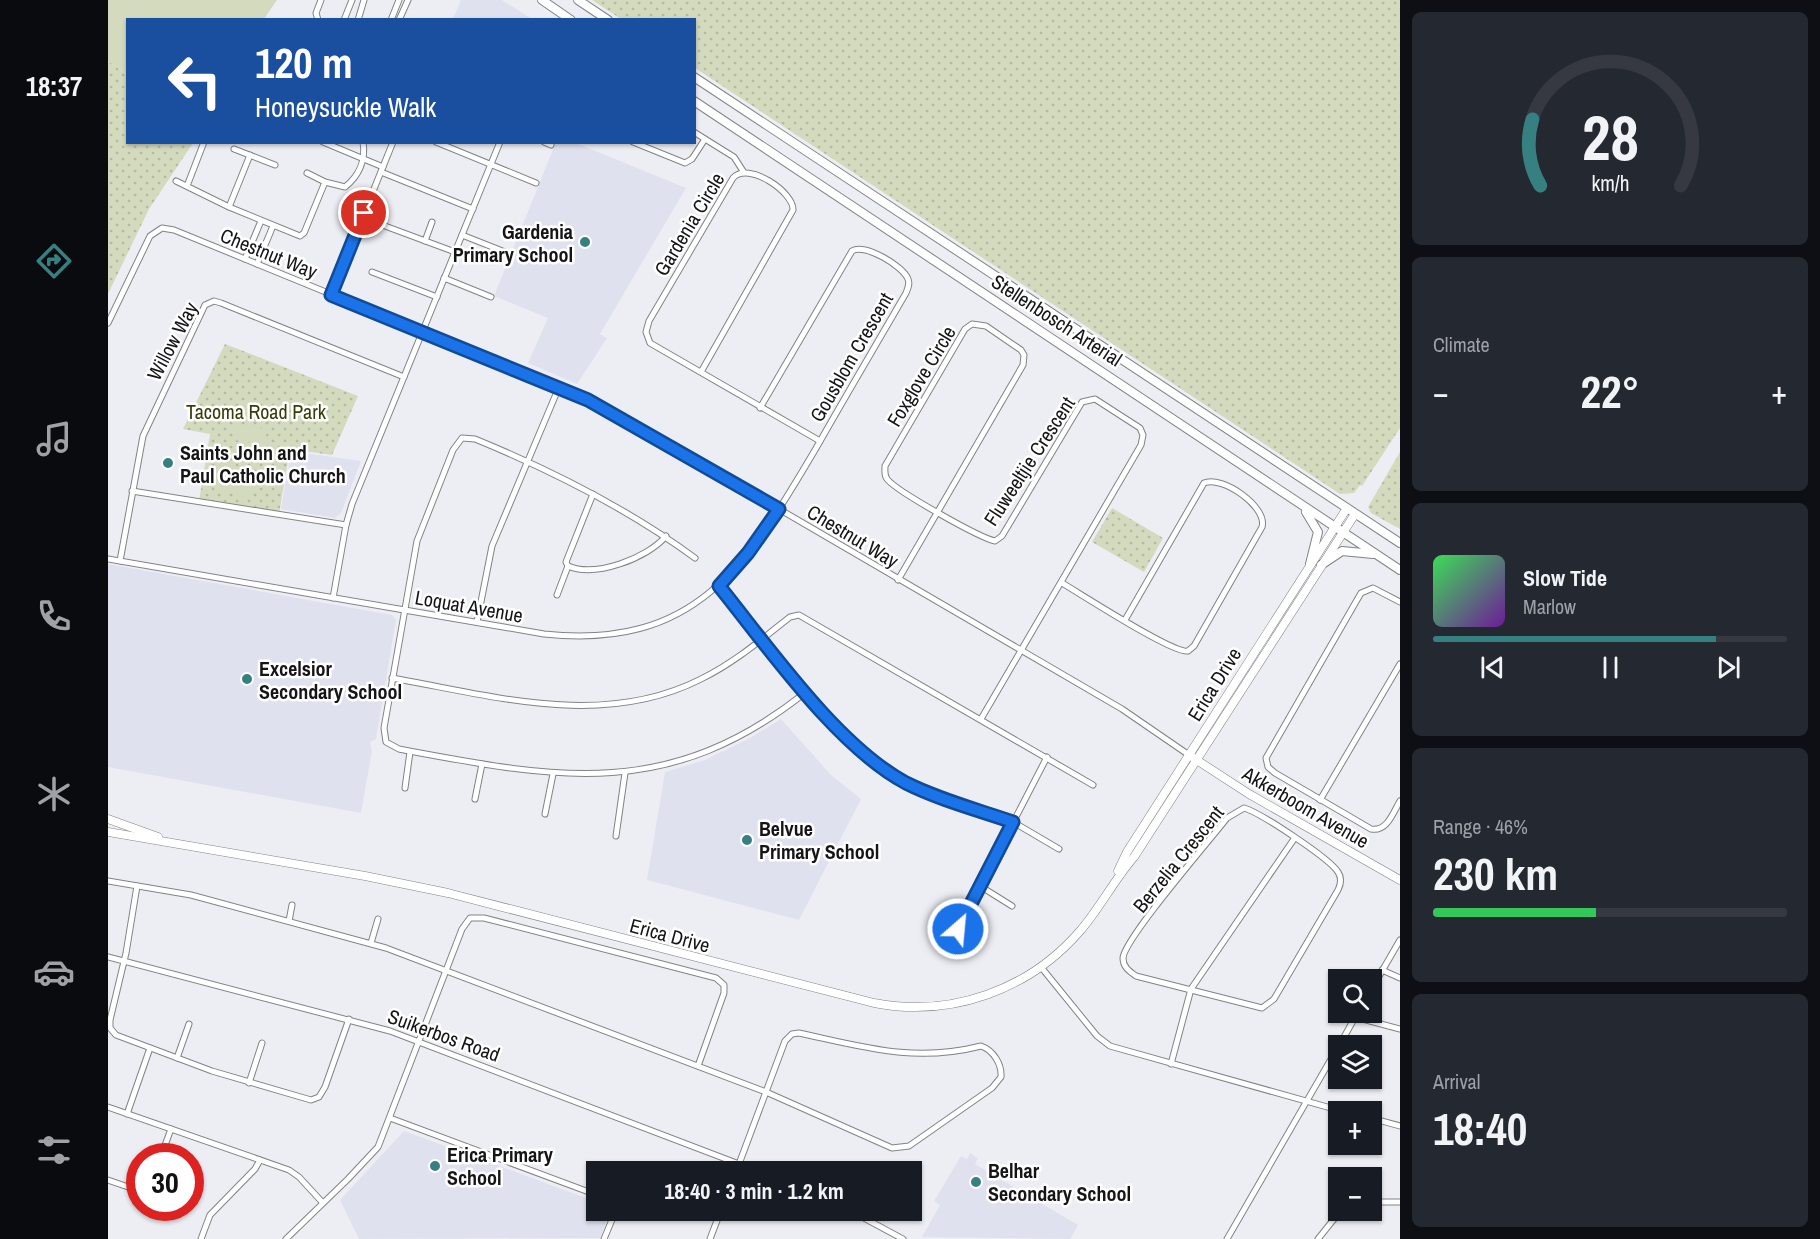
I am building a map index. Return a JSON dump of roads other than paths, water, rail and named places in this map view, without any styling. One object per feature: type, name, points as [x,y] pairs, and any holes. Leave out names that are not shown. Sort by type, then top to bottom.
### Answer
[{"type":"main road","points":[[542,0],[568,18]]},
{"type":"main road","points":[[578,0],[605,18]]},
{"type":"main road","name":"Stellenbosch Arterial","points":[[696,78],[1400,543]]},
{"type":"main road","name":"Stellenbosch Arterial","points":[[696,102],[1400,570]]},
{"type":"main road","points":[[1294,500],[1313,520],[1318,529],[1317,543],[1310,564]]},
{"type":"main road","name":"Erica Drive","points":[[1114,881],[1127,852],[1347,508]]},
{"type":"main road","name":"Erica Drive","points":[[108,832],[448,893],[886,1005],[922,1008],[962,1002],[997,992],[1041,967],[1082,928],[1114,881],[1134,857],[1355,514]]},
{"type":"main road","points":[[1322,565],[1342,551],[1379,556]]},
{"type":"main road","name":"Akkerboom Avenue","points":[[1189,755],[1249,794],[1400,880]]},
{"type":"main road","name":"Erica Drive","points":[[108,819],[173,843]]},
{"type":"street","points":[[317,18],[316,13],[321,0]]},
{"type":"street","points":[[345,18],[352,0]]},
{"type":"street","points":[[359,18],[364,0]]},
{"type":"street","points":[[392,18],[399,0],[407,2],[400,18]]},
{"type":"street","points":[[696,133],[734,157],[743,171]]},
{"type":"street","points":[[638,144],[685,163],[692,159],[705,139]]},
{"type":"street","points":[[187,186],[203,144]]},
{"type":"street","points":[[328,144],[473,209]]},
{"type":"street","points":[[307,173],[326,182],[345,187],[355,177],[364,159],[363,144]]},
{"type":"street","points":[[331,295],[392,144]]},
{"type":"street","points":[[441,144],[536,183]]},
{"type":"street","points":[[333,598],[346,525],[499,144]]},
{"type":"street","points":[[234,148],[275,165]]},
{"type":"street","points":[[229,207],[250,155]]},
{"type":"street","name":"Gardenia Circle","points":[[701,372],[793,210],[788,195],[750,171],[743,171],[730,182],[646,328],[650,343],[820,441]]},
{"type":"street","points":[[176,181],[273,226],[303,235],[326,182]]},
{"type":"street","points":[[245,259],[261,220]]},
{"type":"street","points":[[425,241],[432,222]]},
{"type":"street","points":[[257,264],[273,226]]},
{"type":"street","points":[[386,226],[455,252]]},
{"type":"street","name":"Chestnut Way","points":[[108,323],[148,239],[158,229],[170,229],[559,387],[615,414],[1152,728],[1189,755]]},
{"type":"street","points":[[462,235],[506,252]]},
{"type":"street","name":"Gousblom Crescent","points":[[760,408],[844,260],[857,248],[870,250],[904,273],[908,288],[779,509]]},
{"type":"street","points":[[372,272],[437,297]]},
{"type":"street","points":[[444,278],[491,297]]},
{"type":"street","name":"Willow Way","points":[[120,561],[138,452],[149,418],[201,310],[210,302],[221,303],[404,377]]},
{"type":"street","name":"Foxglove Circle","points":[[898,580],[939,511],[1023,365],[1024,355],[1021,350],[979,323],[965,328],[885,466],[884,474],[888,481],[939,511]]},
{"type":"street","points":[[477,622],[488,558],[559,387]]},
{"type":"street","name":"Fluweeltjie Crescent","points":[[939,511],[985,539],[995,541],[1002,536],[1082,402],[1088,399],[1101,402],[1140,428],[1143,440],[1022,652],[981,719]]},
{"type":"street","points":[[695,558],[666,536],[593,494],[528,461],[471,438],[457,442],[417,541],[384,728],[386,742],[394,748],[410,752],[553,774],[625,773],[667,764],[737,738],[806,692]]},
{"type":"street","points":[[1062,583],[1125,620],[1178,651],[1191,649],[1262,527],[1264,518],[1260,510],[1223,483],[1213,480],[1204,483],[1125,620]]},
{"type":"street","points":[[132,491],[346,525]]},
{"type":"street","points":[[557,595],[568,566],[566,561],[593,494]]},
{"type":"street","name":"Loquat Avenue","points":[[108,559],[544,634],[603,636],[660,622],[685,610],[719,586],[748,553],[779,509]]},
{"type":"street","points":[[568,566],[582,569],[624,562],[652,550],[666,536]]},
{"type":"street","points":[[719,586],[846,737],[887,771],[928,792],[1013,822],[1059,849]]},
{"type":"street","points":[[1400,602],[1373,588],[1361,593],[1267,755],[1266,762],[1270,770],[1376,830],[1386,825],[1400,801]]},
{"type":"street","points":[[392,678],[559,706],[611,705],[658,696],[699,680],[723,667],[790,617],[799,615],[810,619],[1093,785]]},
{"type":"street","points":[[1320,800],[1400,664]]},
{"type":"street","points":[[405,788],[410,752]]},
{"type":"street","points":[[958,929],[1047,757]]},
{"type":"street","points":[[475,799],[482,764]]},
{"type":"street","points":[[616,836],[625,773]]},
{"type":"street","points":[[545,814],[553,774]]},
{"type":"street","name":"Berzelia Crescent","points":[[1244,808],[1250,810],[1294,839],[1332,866],[1340,875],[1341,884],[1274,999],[1262,1008],[1254,1008],[1191,989],[1136,976],[1126,969],[1124,954],[1132,940],[1233,813],[1244,808]]},
{"type":"street","points":[[1171,1064],[1191,989],[1294,839]]},
{"type":"street","points":[[108,881],[191,895],[371,943],[766,1092],[899,1149],[909,1146],[992,1088],[1001,1077],[1002,1071],[991,1053],[981,1046],[933,1054],[897,1054],[799,1033],[792,1034],[785,1041],[766,1092],[740,1161]]},
{"type":"street","points":[[136,886],[110,1028],[116,1035],[249,1083],[305,1100],[315,1099],[325,1086],[350,1018]]},
{"type":"street","points":[[980,886],[1012,906]]},
{"type":"street","points":[[289,921],[292,905]]},
{"type":"street","points":[[286,1239],[378,1147],[462,928],[466,922],[476,917],[716,978],[724,985],[724,993],[698,1066]]},
{"type":"street","points":[[371,943],[378,919]]},
{"type":"street","points":[[1400,939],[1382,970],[1400,978]]},
{"type":"street","name":"Suikerbos Road","points":[[108,957],[350,1018],[419,1041],[734,1161]]},
{"type":"street","points":[[1041,967],[1097,1036],[1110,1046],[1328,1107]]},
{"type":"street","points":[[1382,1023],[1400,1029]]},
{"type":"street","points":[[177,1058],[189,1024]]},
{"type":"street","points":[[249,1083],[262,1043]]},
{"type":"street","points":[[127,1114],[150,1048]]},
{"type":"street","points":[[1227,1239],[1328,1064]]},
{"type":"street","points":[[108,1107],[294,1173],[323,1203]]},
{"type":"street","points":[[390,1118],[586,1190]]},
{"type":"street","points":[[1382,1121],[1400,1126]]},
{"type":"street","points":[[166,1143],[171,1128]]},
{"type":"street","points":[[201,1239],[210,1215],[255,1169],[260,1160]]},
{"type":"street","points":[[108,1180],[126,1186]]},
{"type":"street","points":[[1382,1202],[1400,1202]]},
{"type":"street","points":[[604,1239],[611,1221]]},
{"type":"street","points":[[710,1239],[717,1221]]},
{"type":"street","points":[[868,1221],[903,1239]]},
{"type":"street","points":[[1318,1239],[1332,1221]]},
{"type":"place","name":"Gardenia Primary School","points":[[585,242]]},
{"type":"place","name":"Saints John and Paul Catholic Church","points":[[168,463]]},
{"type":"place","name":"Excelsior Secondary School","points":[[247,679]]},
{"type":"place","name":"Belvue Primary School","points":[[747,840]]},
{"type":"place","name":"Erica Primary School","points":[[435,1166]]},
{"type":"place","name":"Belhar Secondary School","points":[[976,1182]]},
{"type":"park label","name":"Tacoma Road Park","points":[[256,411]]}]
